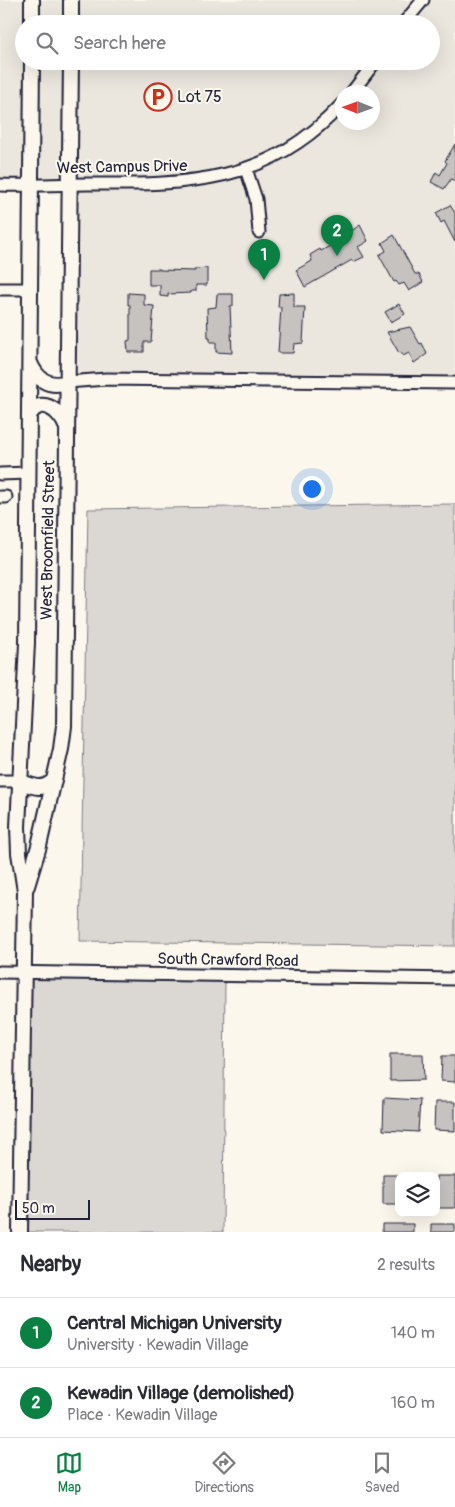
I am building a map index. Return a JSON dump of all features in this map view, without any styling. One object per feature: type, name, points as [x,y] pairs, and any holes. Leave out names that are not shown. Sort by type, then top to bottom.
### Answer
[{"type":"main road","points":[[32,0],[32,15]]},
{"type":"main road","points":[[71,0],[71,15]]},
{"type":"main road","name":"West Broomfield Street","points":[[20,1232],[25,892],[18,844],[19,781],[27,643],[32,70]]},
{"type":"main road","name":"West Broomfield Street","points":[[25,892],[37,853],[54,780],[61,749],[64,721],[71,70]]},
{"type":"main road","points":[[30,363],[36,375],[49,384],[67,382]]},
{"type":"main road","points":[[29,416],[35,408],[47,406],[59,413],[67,429]]},
{"type":"main road","points":[[19,781],[41,788],[48,786],[54,780]]},
{"type":"street","points":[[410,15],[422,0]]},
{"type":"street","points":[[357,85],[369,70]]},
{"type":"street","name":"West Campus Drive","points":[[0,185],[172,184],[215,178],[246,169],[269,159],[294,145],[323,123],[335,111]]},
{"type":"street","points":[[246,169],[256,199],[259,232]]},
{"type":"street","points":[[0,289],[31,290]]},
{"type":"street","points":[[67,382],[106,374],[455,383]]},
{"type":"street","points":[[0,474],[29,473]]},
{"type":"street","points":[[0,781],[19,781]]},
{"type":"street","name":"South Crawford Road","points":[[0,972],[455,979]]},
{"type":"shaded area","points":[[0,0],[455,0],[455,383],[183,380],[77,374],[69,184],[0,185]]},
{"type":"shaded area","points":[[455,504],[455,946],[80,941],[88,509]]},
{"type":"shaded area","points":[[27,972],[225,976],[223,1232],[22,1232]]},
{"type":"building","points":[[455,144],[455,181],[451,179],[444,189],[431,182],[436,172],[440,175],[447,163],[445,161]]},
{"type":"building","points":[[450,205],[455,213],[455,242],[444,221],[441,223],[436,213]]},
{"type":"building","points":[[360,225],[368,241],[358,247],[364,257],[353,262],[352,260],[305,287],[296,270],[312,261],[310,255],[351,234],[350,232]]},
{"type":"building","points":[[394,235],[415,274],[419,274],[423,282],[409,291],[404,283],[399,285],[396,281],[394,282],[379,255],[386,251],[382,243]]},
{"type":"building","points":[[207,268],[207,285],[196,285],[196,291],[191,291],[191,293],[168,294],[168,297],[160,296],[160,285],[149,285],[149,269],[195,271],[195,269]]},
{"type":"building","points":[[128,293],[144,294],[144,305],[154,306],[151,342],[144,342],[144,352],[128,352],[130,305],[128,305]]},
{"type":"building","points":[[294,293],[294,307],[305,307],[303,343],[294,344],[293,353],[278,353],[281,307],[278,307],[279,294]]},
{"type":"building","points":[[217,294],[233,294],[233,306],[230,306],[232,353],[216,352],[216,342],[210,342],[210,338],[208,338],[207,308],[216,307]]},
{"type":"building","points":[[399,304],[405,314],[391,322],[385,312]]},
{"type":"building","points":[[410,327],[420,344],[422,343],[427,354],[414,363],[409,353],[403,356],[401,352],[399,353],[387,332]]},
{"type":"building","points":[[390,1054],[423,1054],[424,1080],[390,1081]]},
{"type":"building","points":[[442,1056],[455,1056],[455,1082],[441,1081]]},
{"type":"building","points":[[384,1098],[420,1100],[418,1132],[383,1130]]},
{"type":"building","points":[[435,1102],[455,1102],[455,1131],[434,1130]]},
{"type":"building","points":[[383,1175],[395,1175],[395,1204],[383,1204]]},
{"type":"building","points":[[440,1176],[455,1176],[455,1208],[440,1208]]},
{"type":"building","points":[[382,1224],[413,1224],[413,1232],[382,1232]]},
{"type":"building","points":[[431,1224],[455,1224],[455,1232],[431,1232]]},
{"type":"place","name":"Lot 75","points":[[158,97]]},
{"type":"place","name":"Kewadin Village (demolished)","points":[[337,256]]},
{"type":"place","name":"Central Michigan University","points":[[264,280]]}]
